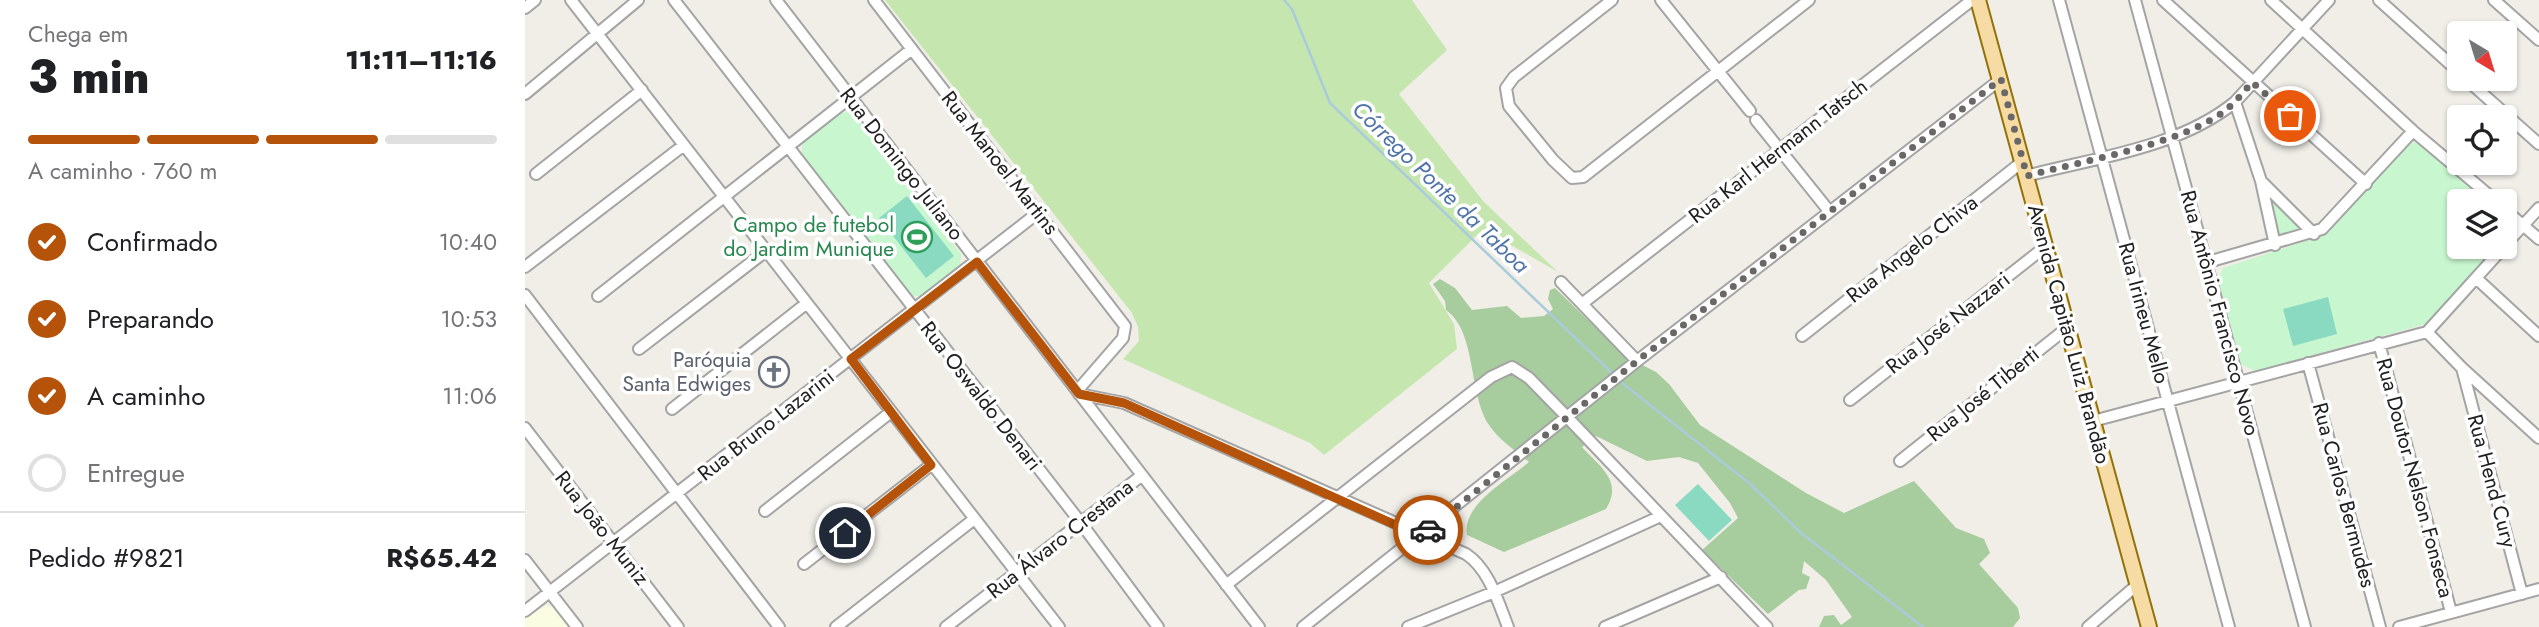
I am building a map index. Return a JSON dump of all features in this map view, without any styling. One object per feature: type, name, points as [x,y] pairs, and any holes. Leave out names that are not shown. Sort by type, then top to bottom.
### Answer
[{"type":"main road","name":"Avenida Capitão Luiz Brandão","points":[[1978,0],[2149,627]]},
{"type":"street","points":[[525,8],[535,0]]},
{"type":"street","points":[[571,0],[724,194],[973,520],[1059,627]]},
{"type":"street","points":[[525,94],[638,0]]},
{"type":"street","name":"Rua Oswaldo Denari","points":[[674,0],[1081,523],[1158,627]]},
{"type":"street","name":"Rua Domingo Juliano","points":[[776,0],[1259,627]]},
{"type":"street","name":"Rua Manoel Martins","points":[[874,0],[1125,326],[1123,338],[1078,392]]},
{"type":"street","points":[[1612,0],[1514,77],[1506,88],[1509,106],[1569,177],[1583,177],[1809,0]]},
{"type":"street","points":[[1661,0],[1829,211]]},
{"type":"street","name":"Rua Karl Hermann Tatsch","points":[[1583,303],[1972,0]]},
{"type":"street","name":"Rua Irineu Mello","points":[[2059,0],[2229,627]]},
{"type":"street","name":"Rua Antônio Francisco Novo","points":[[2135,0],[2305,627]]},
{"type":"street","points":[[2163,0],[2366,184]]},
{"type":"street","points":[[2271,0],[2413,131],[2481,189]]},
{"type":"street","points":[[2024,169],[2101,156],[2171,136],[2201,124],[2235,103],[2329,0]]},
{"type":"street","points":[[2379,0],[2447,61]]},
{"type":"street","points":[[2494,0],[2539,40]]},
{"type":"street","points":[[598,296],[724,194],[912,49]]},
{"type":"street","points":[[1303,627],[1637,361],[2001,79]]},
{"type":"street","points":[[536,174],[642,90]]},
{"type":"street","points":[[2479,91],[2539,144]]},
{"type":"street","points":[[2235,103],[2261,181],[2275,245]]},
{"type":"street","points":[[2208,262],[2314,234],[2366,184],[2413,131]]},
{"type":"street","points":[[525,267],[684,145]]},
{"type":"street","name":"Rua Angelo Chiva","points":[[1802,336],[2024,169]]},
{"type":"street","points":[[2261,181],[2314,234]]},
{"type":"street","points":[[2517,232],[2539,208]]},
{"type":"street","name":"Rua Bruno Lazarini","points":[[525,611],[1039,212]]},
{"type":"street","points":[[2517,220],[2539,239]]},
{"type":"street","name":"Rua José Nazzari","points":[[1850,400],[2045,247]]},
{"type":"street","points":[[639,349],[766,251]]},
{"type":"street","points":[[2093,421],[2167,399],[2427,332],[2493,259]]},
{"type":"street","points":[[2476,278],[2539,336]]},
{"type":"street","points":[[1561,282],[1637,361]]},
{"type":"street","points":[[525,295],[779,627]]},
{"type":"street","points":[[672,409],[807,303]]},
{"type":"street","name":"Rua José Tiberti","points":[[1900,461],[2067,328]]},
{"type":"street","points":[[2427,332],[2539,438]]},
{"type":"street","name":"Rua Doutor Nelson Fonseca","points":[[2379,343],[2451,612]]},
{"type":"street","name":"Rua Carlos Bermudes","points":[[2308,363],[2380,627]]},
{"type":"street","points":[[1226,585],[1491,377],[1507,368],[1517,369],[1568,418],[1767,627]]},
{"type":"street","name":"Rua Hend Cury","points":[[2462,368],[2522,594]]},
{"type":"street","points":[[1078,392],[1124,403],[1470,557],[1477,563],[1494,592],[1508,627]]},
{"type":"street","points":[[765,511],[891,412]]},
{"type":"street","name":"Rua João Muniz","points":[[525,428],[678,627]]},
{"type":"street","points":[[804,565],[931,465]]},
{"type":"street","name":"Rua Álvaro Crestana","points":[[946,627],[1141,476]]},
{"type":"street","points":[[1408,627],[1494,592],[1661,516]]},
{"type":"street","points":[[836,627],[973,520]]},
{"type":"street","points":[[525,560],[577,627]]},
{"type":"street","points":[[1605,627],[1721,577]]},
{"type":"street","points":[[2088,627],[2137,585]]},
{"type":"street","points":[[2399,627],[2539,589]]},
{"type":"shaded area","points":[[547,605],[556,608],[571,627],[525,627],[525,618]]},
{"type":"green space","points":[[885,0],[1412,0],[1447,50],[1399,94],[1484,202],[1558,272],[1483,229],[1429,283],[1454,324],[1457,349],[1324,455],[1310,443],[1123,359],[1139,341],[1138,327],[1132,313]]},
{"type":"green space","points":[[849,112],[855,115],[961,254],[960,268],[923,297],[908,295],[801,156],[803,142],[841,113]]},
{"type":"green space","points":[[2419,141],[2447,165],[2447,175],[2459,175],[2475,189],[2447,189],[2447,259],[2485,259],[2429,323],[2255,371],[2241,364],[2218,280],[2223,268],[2327,234],[2407,145]]},
{"type":"green space","points":[[2270,195],[2306,229],[2279,237]]},
{"type":"green space","name":"Campo de futebol do Jardim Munique","points":[[907,196],[954,256],[926,278],[879,218]]},
{"type":"green space","points":[[1440,279],[1455,288],[1472,310],[1507,306],[1521,318],[1544,316],[1553,309],[1548,299],[1550,290],[1555,288],[1625,356],[1656,372],[1669,384],[1700,425],[1806,493],[1844,513],[1914,481],[1956,528],[1984,539],[1990,553],[1979,564],[2018,608],[2020,618],[2013,627],[1819,627],[1824,616],[1834,615],[1841,625],[1852,617],[1826,580],[1804,561],[1802,573],[1810,577],[1806,589],[1799,590],[1768,614],[1702,550],[1738,518],[1730,503],[1698,463],[1679,457],[1647,461],[1596,436],[1582,447],[1602,468],[1611,483],[1611,499],[1606,509],[1504,552],[1467,535],[1471,513],[1479,503],[1529,462],[1497,435],[1482,412],[1463,333],[1446,310],[1445,301],[1433,284]]},
{"type":"green space","points":[[2328,297],[2337,334],[2293,346],[2283,309]]},
{"type":"green space","points":[[1698,484],[1732,520],[1709,541],[1675,505]]},
{"type":"waterway","name":"Córrego Ponte da Taboa","points":[[1284,0],[1292,9],[1330,103],[1612,373]]},
{"type":"waterway","name":"Córrego Ponte da Taboa","points":[[1622,383],[1749,483],[1800,532],[1923,627]]},
{"type":"way so far","points":[[1428,530],[1637,361],[2001,79],[2027,176],[2171,136],[2201,124],[2235,103],[2252,82],[2290,116]]},
{"type":"place","name":"Campo de futebol do Jardim Munique","points":[[917,237]]},
{"type":"place","name":"Paróquia Santa Edwiges","points":[[774,372]]},
{"type":"route","points":[[845,533],[931,465],[851,359],[977,262],[1079,394],[1124,403],[1420,536],[1428,530]]}]
